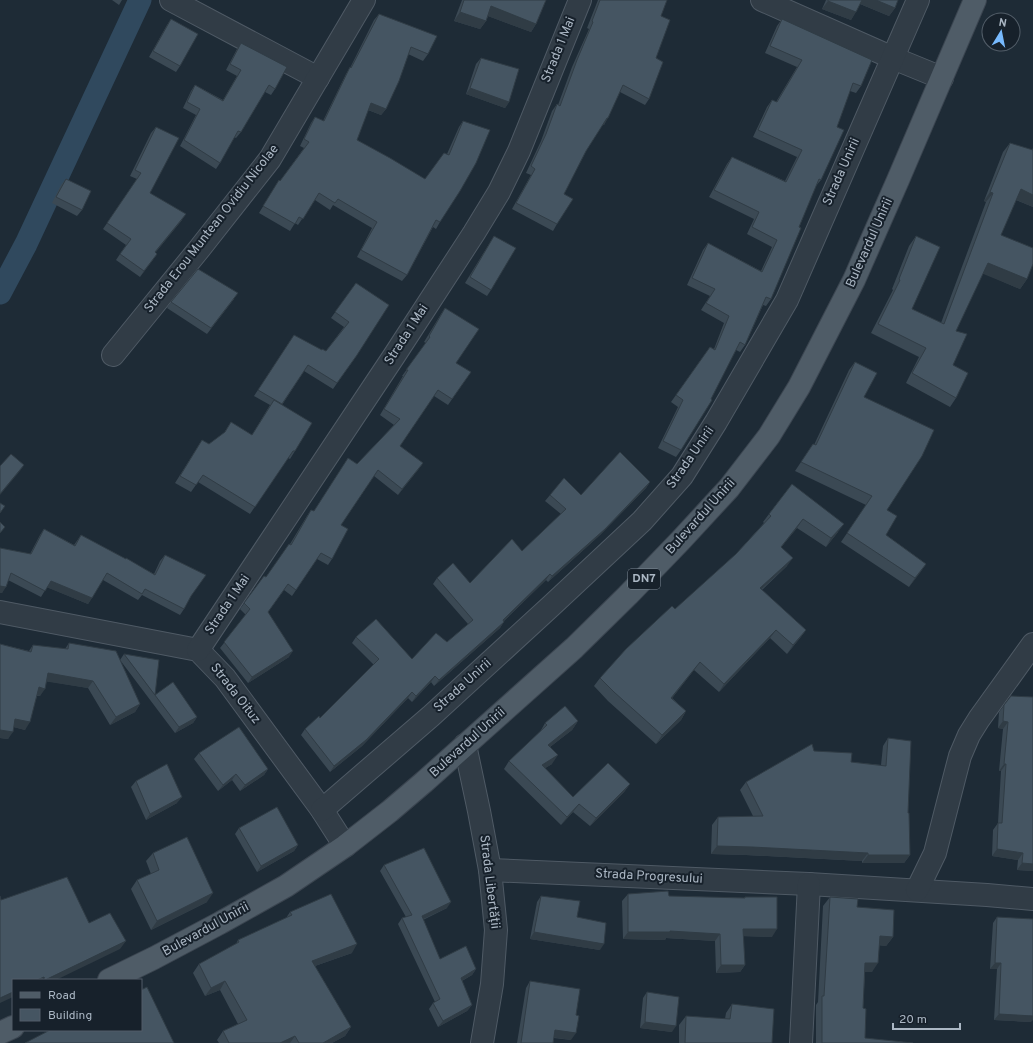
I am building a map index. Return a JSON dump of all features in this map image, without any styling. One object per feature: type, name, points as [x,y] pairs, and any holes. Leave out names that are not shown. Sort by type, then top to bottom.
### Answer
[{"type":"main road","name":"Bulevardul Unirii","points":[[111,979],[220,923],[286,886],[345,846],[390,811],[574,648],[628,595],[729,488],[769,436],[799,387],[854,280],[975,0]]},
{"type":"main road","points":[[0,1033],[12,1027]]},
{"type":"street","points":[[171,0],[318,78]]},
{"type":"street","name":"Strada Erou Muntean Ovidiu Nicolae","points":[[113,355],[270,159],[364,0]]},
{"type":"street","name":"Strada 1 Mai","points":[[198,650],[390,362],[474,234],[499,192],[519,151],[580,0]]},
{"type":"street","points":[[762,0],[942,78]]},
{"type":"street","name":"Strada Unirii","points":[[322,810],[431,716],[551,606],[642,521],[682,476],[720,416],[787,300],[918,0]]},
{"type":"street","points":[[0,612],[198,650]]},
{"type":"street","points":[[917,890],[935,853],[958,763],[969,735],[1033,644]]},
{"type":"street","name":"Strada Oituz","points":[[198,650],[225,678],[322,810],[345,846]]},
{"type":"street","name":"Strada Libertății","points":[[465,745],[490,870],[496,930],[492,984],[482,1043]]},
{"type":"street","name":"Strada Progresului","points":[[490,870],[809,884],[917,890],[1033,899]]},
{"type":"street","points":[[801,1043],[809,884]]},
{"type":"building","points":[[464,0],[546,0],[536,24],[491,6],[486,21],[460,12]]},
{"type":"building","points":[[600,0],[667,0],[661,16],[670,20],[656,58],[663,62],[649,99],[623,85],[608,118],[586,151],[564,194],[573,199],[557,224],[516,203],[535,169],[531,166],[546,134],[557,104],[560,106],[593,22],[592,21]]},
{"type":"building","points":[[828,0],[862,0],[856,12]]},
{"type":"building","points":[[876,0],[898,0],[895,8]]},
{"type":"building","points":[[379,14],[437,36],[428,54],[411,47],[399,81],[386,109],[371,103],[357,140],[425,179],[444,153],[449,155],[463,121],[490,130],[476,163],[460,191],[440,222],[436,220],[407,275],[361,250],[377,222],[338,199],[335,203],[319,193],[303,219],[299,217],[295,224],[263,206],[279,180],[280,181],[309,142],[304,139],[315,117],[324,121],[350,67],[351,68]]},
{"type":"building","points":[[171,19],[198,34],[180,66],[153,51]]},
{"type":"building","points":[[782,19],[872,60],[861,86],[853,83],[837,127],[844,130],[821,180],[819,179],[799,227],[801,228],[771,299],[766,297],[745,345],[740,342],[711,399],[712,400],[681,450],[663,441],[683,400],[676,395],[710,347],[715,350],[729,316],[706,303],[715,289],[692,278],[708,243],[762,272],[777,240],[752,227],[759,212],[714,190],[732,157],[786,182],[802,150],[758,130],[772,100],[777,102],[802,60],[770,46]]},
{"type":"building","points":[[241,43],[287,67],[275,89],[269,85],[241,132],[238,131],[220,163],[184,140],[200,109],[187,102],[195,85],[223,101],[241,70],[230,64]]},
{"type":"building","points":[[481,58],[519,69],[509,102],[470,88]]},
{"type":"building","points":[[156,127],[179,138],[150,193],[186,214],[155,252],[157,254],[144,271],[120,254],[131,239],[107,223],[141,173],[135,170]]},
{"type":"building","points":[[1010,143],[1033,150],[1033,195],[1021,189],[1001,235],[1033,248],[1033,264],[1027,279],[988,263],[956,331],[967,334],[953,365],[968,373],[956,398],[912,373],[926,348],[878,324],[900,280],[899,279],[916,236],[940,247],[912,309],[944,324],[993,193],[990,192]]},
{"type":"building","points":[[66,179],[91,191],[82,210],[56,197]]},
{"type":"building","points":[[494,236],[516,248],[491,290],[470,277]]},
{"type":"building","points":[[198,269],[238,293],[211,328],[171,302]]},
{"type":"building","points":[[356,283],[389,305],[337,383],[308,365],[282,404],[258,390],[294,335],[326,351],[349,322],[335,312]]},
{"type":"building","points":[[445,308],[479,329],[456,363],[471,372],[452,399],[438,390],[400,446],[423,463],[402,489],[378,470],[341,525],[348,529],[332,559],[321,553],[296,590],[288,584],[268,612],[293,651],[252,677],[224,642],[250,609],[244,603],[264,576],[266,577],[289,544],[291,545],[311,510],[314,511],[348,458],[357,464],[400,419],[384,409],[408,370],[406,370],[430,337],[429,336]]},
{"type":"building","points":[[855,362],[877,373],[864,397],[934,430],[922,456],[887,510],[897,516],[886,535],[926,564],[915,578],[847,533],[872,496],[801,462],[813,444],[816,445]]},
{"type":"building","points":[[274,400],[312,423],[295,451],[293,451],[255,507],[203,475],[196,485],[180,476],[202,440],[209,444],[225,432],[231,422],[252,435]]},
{"type":"building","points":[[620,452],[650,482],[605,529],[552,576],[550,574],[503,620],[504,622],[439,680],[435,676],[416,696],[412,692],[366,740],[334,766],[305,729],[319,716],[320,718],[379,659],[356,637],[376,619],[412,659],[436,633],[447,642],[473,620],[437,578],[453,563],[470,583],[512,539],[522,551],[566,509],[550,495],[564,478],[581,495]]},
{"type":"building","points":[[11,454],[24,465],[0,494],[0,466]]},
{"type":"building","points":[[792,484],[844,524],[831,538],[803,519],[781,547],[793,558],[760,588],[806,630],[793,645],[776,630],[724,684],[700,662],[671,698],[686,711],[662,735],[600,678],[626,649],[672,606],[675,609],[736,554],[771,516],[769,514]]},
{"type":"building","points":[[0,503],[5,506],[0,513]]},
{"type":"building","points":[[0,522],[5,527],[0,533]]},
{"type":"building","points":[[44,529],[75,546],[81,535],[155,575],[165,555],[206,575],[184,609],[145,589],[142,594],[107,573],[92,598],[51,581],[45,591],[11,573],[6,587],[0,586],[0,548],[31,554]]},
{"type":"building","points":[[69,643],[116,651],[140,704],[116,717],[93,681],[48,673],[45,689],[39,687],[30,722],[15,719],[13,732],[0,730],[0,644],[31,652],[33,645],[68,649]]},
{"type":"building","points":[[124,654],[159,660],[155,695],[173,682],[197,717],[179,727]]},
{"type":"building","points":[[1011,696],[1033,697],[1033,864],[1022,863],[1023,853],[997,849],[998,823],[1002,823],[1006,764],[1004,764],[1008,722],[1003,721],[1004,705]]},
{"type":"building","points":[[565,706],[578,721],[548,745],[558,755],[542,765],[573,797],[608,763],[630,784],[596,818],[579,804],[567,817],[509,761],[547,725],[545,723]]},
{"type":"building","points":[[239,727],[268,769],[245,785],[236,774],[223,785],[199,753]]},
{"type":"building","points":[[888,738],[911,741],[908,813],[910,855],[868,855],[868,853],[717,846],[718,817],[763,816],[746,782],[812,744],[814,751],[852,753],[851,762],[886,766]]},
{"type":"building","points":[[167,764],[182,797],[150,814],[136,781]]},
{"type":"building","points":[[277,807],[298,845],[261,866],[239,828]]},
{"type":"building","points":[[187,837],[213,893],[157,921],[137,880],[159,870],[153,853]]},
{"type":"building","points":[[424,848],[451,902],[422,916],[440,959],[466,946],[476,969],[461,978],[472,1005],[443,1021],[433,1003],[440,999],[402,918],[412,915],[384,865]]},
{"type":"building","points":[[67,877],[89,923],[110,913],[126,941],[47,979],[45,979],[44,977],[39,979],[12,979],[12,992],[0,998],[0,896],[1,900]]},
{"type":"building","points":[[668,891],[669,896],[745,898],[777,897],[777,929],[743,929],[745,965],[721,965],[720,934],[670,931],[628,932],[628,894]]},
{"type":"building","points":[[331,894],[357,944],[312,961],[351,1027],[323,1043],[299,1043],[295,1036],[280,1043],[229,1043],[223,1031],[247,1020],[225,981],[211,988],[199,964],[239,942],[238,940],[292,915],[290,912]]},
{"type":"building","points":[[541,896],[580,901],[577,917],[606,923],[604,944],[534,932]]},
{"type":"building","points":[[830,897],[858,899],[857,907],[894,910],[893,937],[880,936],[878,963],[865,963],[863,1008],[866,1009],[865,1038],[913,1043],[822,1043],[822,996],[824,996]]},
{"type":"building","points":[[997,917],[1033,919],[1033,1016],[999,1014],[1001,963],[995,963]]},
{"type":"building","points":[[530,981],[580,989],[576,1015],[579,1016],[576,1033],[555,1030],[553,1043],[521,1043]]},
{"type":"building","points":[[147,987],[174,1043],[25,1043],[48,1031],[142,1031],[142,990]]},
{"type":"building","points":[[647,992],[679,997],[676,1026],[645,1022]]},
{"type":"building","points":[[732,1004],[774,1009],[772,1043],[685,1043],[686,1016],[730,1019]]},
{"type":"waterway","points":[[0,293],[26,244],[140,0]]}]
